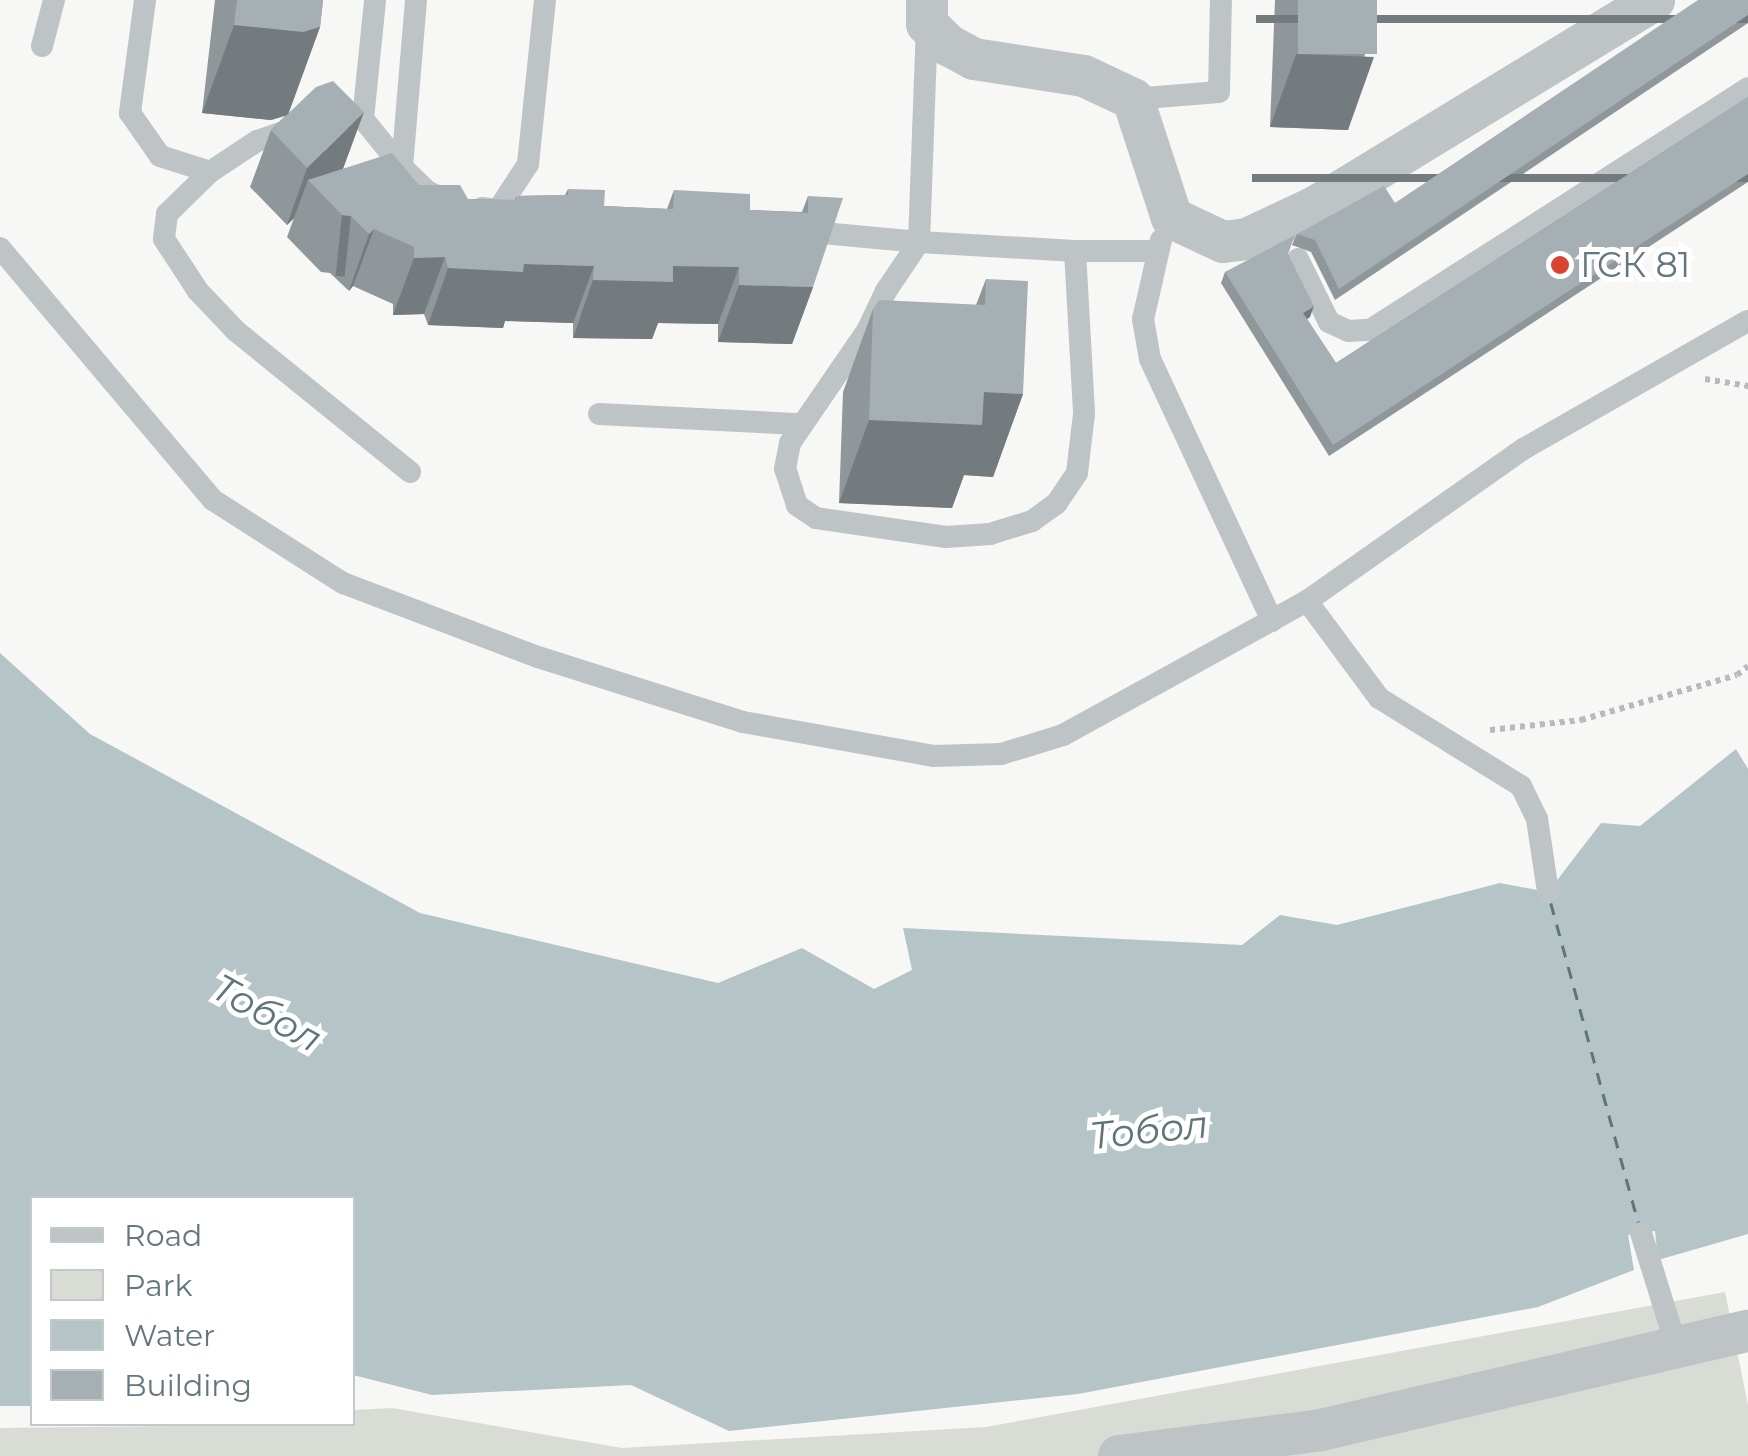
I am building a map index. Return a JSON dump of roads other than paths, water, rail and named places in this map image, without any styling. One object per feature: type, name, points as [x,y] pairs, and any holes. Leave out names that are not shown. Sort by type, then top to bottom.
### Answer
[{"type":"street","points":[[927,12],[948,46],[974,60],[1084,76],[1134,99],[1164,235],[1223,242],[1246,239],[1316,206],[1654,0]]},
{"type":"street","points":[[1119,1456],[1321,1430],[1677,1348],[1746,1339]]},
{"type":"lane","points":[[42,46],[54,0]]},
{"type":"lane","points":[[145,0],[130,113],[160,156],[210,172]]},
{"type":"lane","points":[[375,0],[363,119],[428,192],[458,206],[498,210],[528,164],[544,0]]},
{"type":"lane","points":[[402,167],[416,0]]},
{"type":"lane","points":[[1134,99],[1219,92],[1221,0]]},
{"type":"lane","points":[[927,12],[920,242],[848,359],[799,424],[784,468],[797,506],[816,518],[946,537],[990,534],[1032,521],[1057,503],[1077,473],[1084,414],[1075,251]]},
{"type":"lane","points":[[1298,260],[1329,322],[1348,331],[1370,330],[1748,88]]},
{"type":"lane","points":[[363,119],[324,118],[257,141],[210,172],[167,214],[164,239],[190,278],[236,331],[410,472]]},
{"type":"lane","points":[[784,229],[1075,251],[1164,235],[1143,319],[1150,360],[1272,621]]},
{"type":"lane","points":[[0,248],[212,500],[344,583],[538,657],[743,722],[934,756],[1001,754],[1063,735],[1307,601],[1525,448],[1748,321]]},
{"type":"lane","points":[[599,414],[799,424]]},
{"type":"lane","points":[[1307,601],[1379,698],[1522,786],[1537,819],[1548,892]]},
{"type":"lane","points":[[1641,1232],[1677,1348]]},
{"type":"water","name":"Тобол","points":[[0,653],[90,734],[420,913],[718,983],[802,948],[874,989],[912,970],[903,928],[1242,945],[1280,915],[1337,925],[1500,883],[1548,892],[1601,823],[1640,826],[1736,749],[1748,769],[1748,1234],[1658,1260],[1655,1231],[1628,1235],[1634,1270],[1538,1307],[1078,1394],[729,1431],[631,1385],[432,1395],[355,1376],[355,1196],[30,1196],[30,1406],[0,1406]]},
{"type":"place","name":"ГСК 81","points":[[1560,265]]}]
